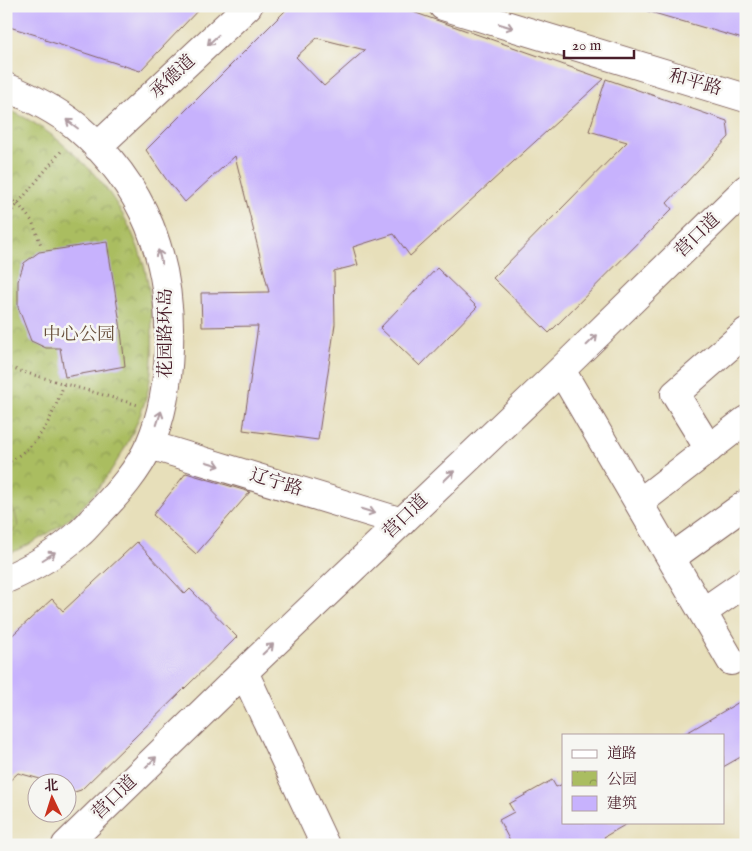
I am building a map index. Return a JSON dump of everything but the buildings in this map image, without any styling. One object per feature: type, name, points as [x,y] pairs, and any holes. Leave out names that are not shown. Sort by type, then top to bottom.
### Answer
[{"type":"street","name":"承德道","points":[[89,139],[248,6]]},
{"type":"street","name":"和平路","points":[[443,6],[746,98]]},
{"type":"street","name":"花园路环岛","points":[[6,88],[28,96],[75,126],[115,166],[147,217],[159,251],[167,288],[169,311],[166,385],[161,412],[150,445],[130,478],[108,505],[81,533],[56,552],[6,579]]},
{"type":"street","name":"营口道","points":[[66,845],[244,672],[561,370],[746,189]]},
{"type":"street","points":[[709,448],[675,394],[746,332]]},
{"type":"street","points":[[561,370],[731,661]]},
{"type":"street","points":[[639,503],[746,420]]},
{"type":"street","name":"辽宁路","points":[[150,445],[402,522]]},
{"type":"street","points":[[671,558],[746,504]]},
{"type":"street","points":[[703,612],[746,582]]},
{"type":"street","points":[[244,672],[325,845]]},
{"type":"path","points":[[6,218],[66,146],[89,139]]},
{"type":"path","points":[[6,195],[18,204],[32,222],[40,246]]},
{"type":"path","points":[[6,367],[144,407]]},
{"type":"path","points":[[6,464],[28,449],[42,433],[53,413],[64,384]]},
{"type":"green space","name":"中心公园","points":[[6,109],[34,123],[67,148],[99,179],[118,207],[134,237],[145,269],[151,309],[152,352],[148,389],[138,420],[119,458],[103,483],[68,520],[28,545],[6,555]]},
{"type":"green space","points":[[6,504],[10,504],[15,513],[18,526],[6,538]]}]
